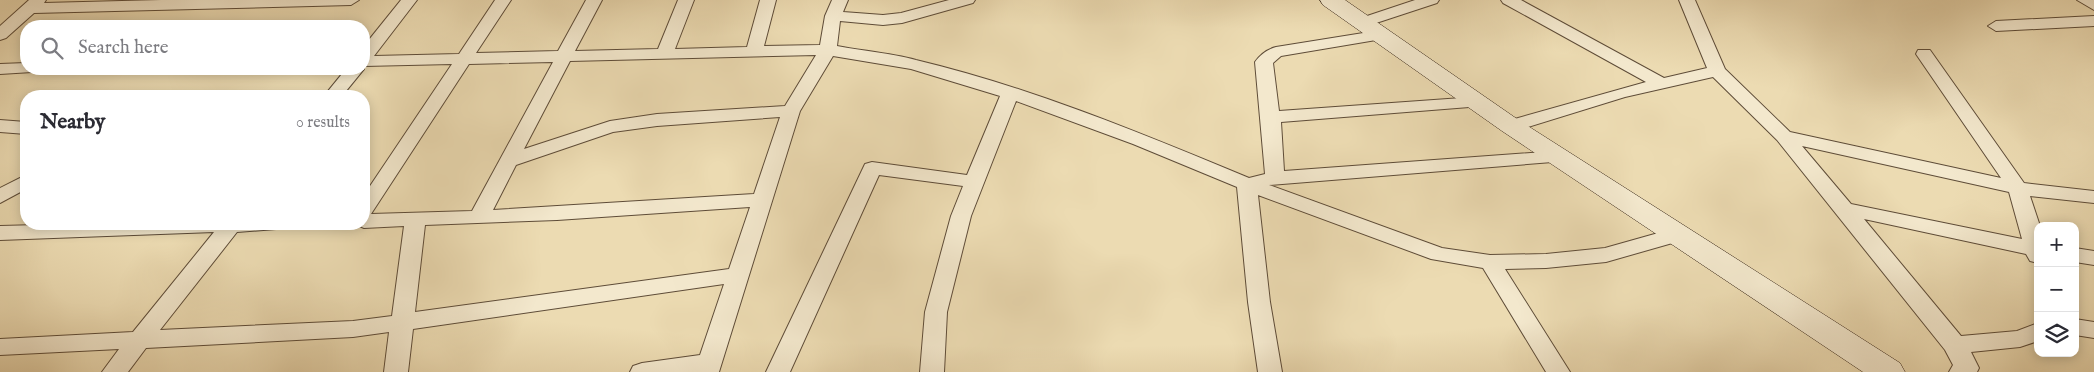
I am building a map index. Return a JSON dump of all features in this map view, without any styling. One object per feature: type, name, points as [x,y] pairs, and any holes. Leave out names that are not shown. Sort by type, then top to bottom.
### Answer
[{"type":"main road","points":[[1331,0],[1511,126],[1888,372]]},
{"type":"street","points":[[0,35],[34,4],[351,0]]},
{"type":"street","points":[[370,49],[409,0]]},
{"type":"street","points":[[370,201],[504,0]]},
{"type":"street","points":[[479,217],[594,0]]},
{"type":"street","points":[[665,53],[686,0]]},
{"type":"street","points":[[754,51],[768,0]]},
{"type":"street","points":[[642,372],[708,367],[790,111],[828,50],[837,8],[892,19],[967,0]]},
{"type":"street","points":[[1275,178],[1271,118],[1264,62],[1276,52],[1373,28],[1431,0]]},
{"type":"street","points":[[1509,0],[1663,84]]},
{"type":"street","points":[[1687,0],[1717,71],[1784,136],[1955,345],[1966,368],[1961,372]]},
{"type":"street","points":[[2085,0],[2094,5]]},
{"type":"street","points":[[1996,26],[2094,21]]},
{"type":"street","points":[[370,61],[828,50],[913,64],[1010,93],[1140,140],[1247,184],[1439,254],[1490,262],[1546,261],[1606,255],[1676,235]]},
{"type":"street","points":[[1924,54],[2018,188],[2034,241]]},
{"type":"street","points":[[0,69],[20,68]]},
{"type":"street","points":[[1511,126],[1620,94],[1717,71]]},
{"type":"street","points":[[338,90],[350,75]]},
{"type":"street","points":[[932,372],[936,312],[961,216],[1010,93]]},
{"type":"street","points":[[1271,118],[1476,102]]},
{"type":"street","points":[[509,161],[610,127],[657,120],[790,111]]},
{"type":"street","points":[[0,126],[20,128]]},
{"type":"street","points":[[1784,136],[2018,188],[2094,197]]},
{"type":"street","points":[[1247,184],[1275,178],[1558,157]]},
{"type":"street","points":[[778,372],[872,168],[975,182]]},
{"type":"street","points":[[1247,184],[1258,280],[1261,326],[1270,372]]},
{"type":"street","points":[[0,197],[20,185]]},
{"type":"street","points":[[370,221],[557,214],[762,200]]},
{"type":"street","points":[[1844,209],[2034,250]]},
{"type":"street","points":[[396,372],[415,219]]},
{"type":"street","points":[[0,233],[77,230]]},
{"type":"street","points":[[114,372],[226,230]]},
{"type":"street","points":[[2079,256],[2094,258]]},
{"type":"street","points":[[1490,262],[1558,372]]},
{"type":"street","points":[[0,347],[353,329],[739,275]]},
{"type":"street","points":[[2079,328],[2094,330]]},
{"type":"street","points":[[1955,345],[2020,339],[2034,333]]}]
